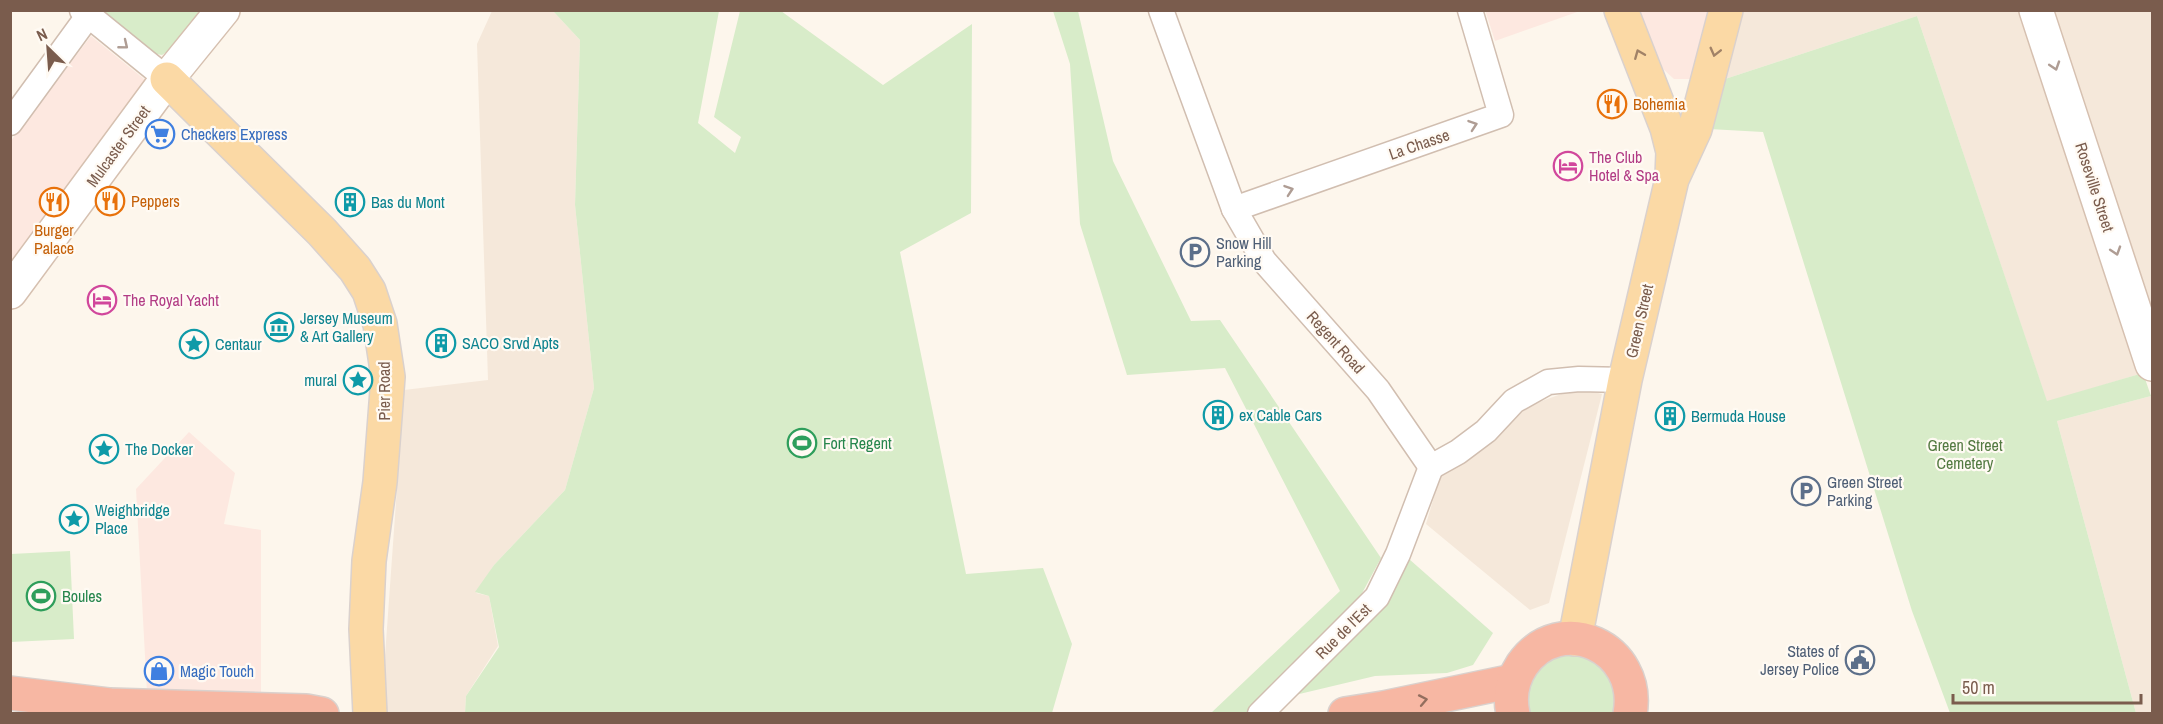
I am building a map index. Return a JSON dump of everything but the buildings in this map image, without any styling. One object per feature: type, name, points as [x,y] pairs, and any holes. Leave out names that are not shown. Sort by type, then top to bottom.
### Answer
[{"type":"highway","points":[[1513,714],[1511,692],[1513,681],[1527,658],[1544,645],[1564,639],[1585,640],[1604,648],[1619,661],[1629,680],[1639,709]]},
{"type":"highway","points":[[10,681],[33,684],[56,699]]},
{"type":"highway","points":[[1345,714],[1513,681]]},
{"type":"highway","points":[[10,693],[110,705],[306,711],[322,714]]},
{"type":"main road","name":"Mulcaster Street","points":[[12,285],[167,79],[223,10]]},
{"type":"main road","points":[[1621,10],[1667,128],[1673,152],[1672,179]]},
{"type":"main road","name":"Green Street","points":[[1575,639],[1625,380],[1672,179],[1695,129],[1726,10]]},
{"type":"main road","name":"Roseville Street","points":[[2036,10],[2152,364]]},
{"type":"main road","name":"Pier Road","points":[[167,79],[322,232],[355,269],[369,291],[380,324],[388,377],[380,482],[369,561],[366,628],[370,714]]},
{"type":"main road","points":[[1656,97],[1673,104],[1688,101],[1705,93]]},
{"type":"street","name":"Regent Road","points":[[1161,10],[1234,209],[1264,261],[1378,390],[1431,467]]},
{"type":"street","name":"La Chasse","points":[[1234,209],[1501,115],[1470,10]]},
{"type":"street","points":[[10,123],[18,96],[85,13],[167,79]]},
{"type":"street","points":[[1431,467],[1458,452],[1486,431],[1514,401],[1548,382],[1579,379],[1625,380]]},
{"type":"street","name":"Rue de l'Est","points":[[1260,714],[1377,597],[1398,554],[1431,467]]},
{"type":"shaded area","points":[[1485,10],[1580,10],[1580,11],[1495,41]]},
{"type":"shaded area","points":[[492,11],[553,11],[580,40],[575,205],[594,388],[565,490],[494,565],[476,593],[489,596],[498,646],[466,696],[465,713],[383,714],[383,684],[404,390],[488,380],[477,44]]},
{"type":"shaded area","points":[[1639,11],[1715,11],[1702,66],[1690,79],[1674,79],[1661,67]]},
{"type":"shaded area","points":[[1738,11],[2025,11],[2143,373],[2047,402],[1917,16],[1719,81]]},
{"type":"shaded area","points":[[2036,11],[2152,11],[2152,364]]},
{"type":"shaded area","points":[[91,36],[149,83],[14,261],[10,258],[10,142]]},
{"type":"shaded area","points":[[1578,388],[1602,394],[1549,603],[1530,610],[1426,524],[1440,477],[1484,449],[1528,406]]},
{"type":"shaded area","points":[[2151,396],[2152,713],[2136,713],[2057,421]]},
{"type":"shaded area","points":[[189,432],[235,473],[224,524],[261,530],[261,692],[147,693],[136,489]]},
{"type":"green space","points":[[103,11],[201,11],[171,49],[162,55],[151,53]]},
{"type":"green space","name":"Fort Regent","points":[[553,11],[719,11],[698,123],[735,153],[741,137],[714,117],[740,11],[781,11],[883,85],[972,24],[971,213],[900,252],[966,574],[1043,568],[1072,644],[1052,713],[465,713],[466,696],[499,647],[489,596],[475,592],[494,565],[565,490],[594,388],[575,205],[580,40]]},
{"type":"green space","points":[[1053,11],[1078,11],[1113,161],[1191,321],[1220,320],[1381,558],[1360,597],[1333,629],[1246,713],[1211,713],[1340,591],[1225,368],[1127,375],[1080,224],[1070,64]]},
{"type":"green space","name":"Green Street Cemetery","points":[[1917,16],[2047,401],[2143,373],[2151,396],[2057,421],[2136,713],[1950,713],[1912,611],[1763,132],[1709,129],[1719,81]]},
{"type":"green space","name":"Boules","points":[[70,551],[74,639],[11,642],[11,554]]},
{"type":"green space","points":[[1409,559],[1493,633],[1473,665],[1447,673],[1375,676],[1291,696],[1392,595]]},
{"type":"green space","points":[[1604,648],[1630,713],[1513,714],[1527,658]]},
{"type":"place","name":"Bohemia","points":[[1612,104]]},
{"type":"place","name":"Checkers Express","points":[[160,134]]},
{"type":"place","name":"The Club Hotel & Spa","points":[[1568,166]]},
{"type":"place","name":"Peppers","points":[[110,201]]},
{"type":"place","name":"Burger Palace","points":[[54,202]]},
{"type":"place","name":"Bas du Mont","points":[[350,202]]},
{"type":"place","name":"Snow Hill Parking","points":[[1195,252]]},
{"type":"place","name":"The Royal Yacht","points":[[102,300]]},
{"type":"place","name":"Jersey Museum & Art Gallery","points":[[279,327]]},
{"type":"place","name":"SACO Srvd Apts","points":[[441,343]]},
{"type":"place","name":"Centaur","points":[[194,344]]},
{"type":"place","name":"mural","points":[[358,380]]},
{"type":"place","name":"ex Cable Cars","points":[[1218,415]]},
{"type":"place","name":"Bermuda House","points":[[1670,416]]},
{"type":"place","name":"Fort Regent","points":[[802,443]]},
{"type":"place","name":"The Docker","points":[[104,449]]},
{"type":"place","name":"Green Street Parking","points":[[1806,491]]},
{"type":"place","name":"Weighbridge Place","points":[[74,519]]},
{"type":"place","name":"Boules","points":[[41,596]]},
{"type":"place","name":"States of Jersey Police","points":[[1860,660]]},
{"type":"place","name":"Magic Touch","points":[[159,671]]}]
